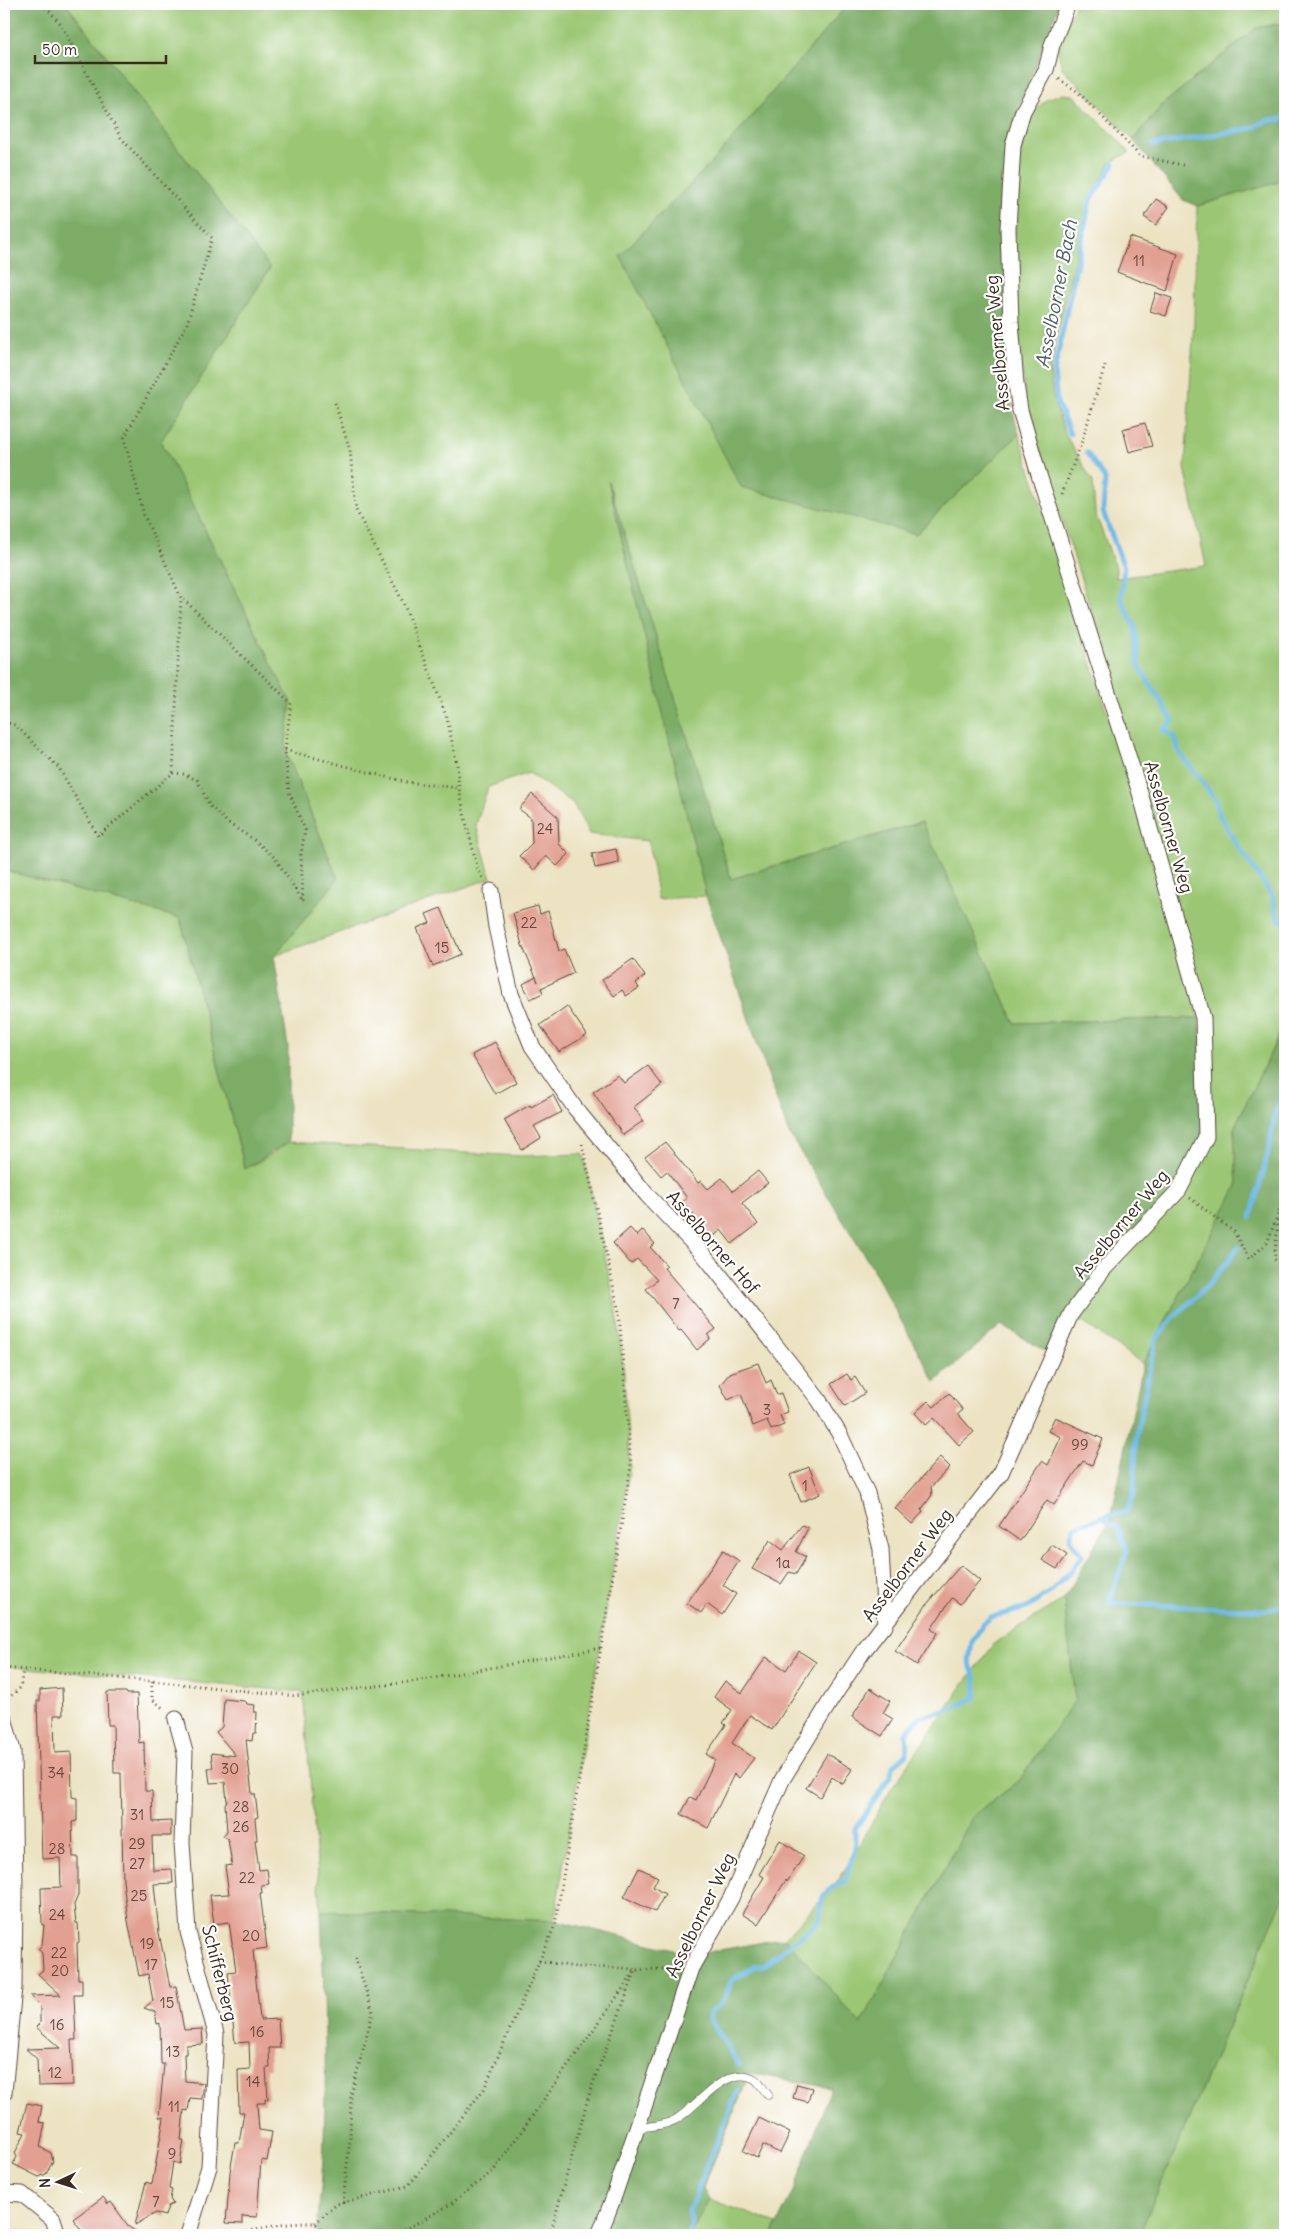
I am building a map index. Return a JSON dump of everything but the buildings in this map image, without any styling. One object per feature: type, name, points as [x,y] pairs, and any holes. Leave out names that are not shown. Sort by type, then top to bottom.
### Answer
[{"type":"street","name":"Asselborner Weg","points":[[599,2235],[692,1968],[731,1898],[782,1780],[862,1653],[885,1626],[1001,1473],[1071,1314],[1103,1270],[1179,1190],[1206,1137],[1203,1018],[1140,793],[1054,515],[1039,475],[1020,410],[1016,384],[1011,322],[1008,228],[1014,145],[1023,111],[1046,70],[1052,45],[1068,4]]},
{"type":"street","name":"Asselborner Hof","points":[[491,890],[496,927],[511,994],[532,1046],[576,1108],[647,1195],[704,1255],[819,1400],[840,1435],[867,1493],[881,1548],[885,1626]]},
{"type":"street","points":[[4,1718],[13,1751],[15,1893],[14,1987],[4,2093]]},
{"type":"street","name":"Schifferberg","points":[[176,1719],[185,1752],[182,1843],[188,1932],[216,2034],[208,2167],[188,2235]]},
{"type":"street","points":[[4,2193],[22,2194],[53,2219],[58,2235]]},
{"type":"lane","points":[[638,2127],[653,2127],[676,2120],[716,2084],[734,2078],[746,2076],[754,2078],[768,2095]]},
{"type":"path","points":[[4,722],[14,725],[59,768],[98,836],[173,773],[184,774],[197,780],[210,806],[229,824],[276,858],[303,901],[301,855],[305,830],[289,792],[285,750],[291,703],[181,598],[144,515],[124,438],[187,324],[212,238],[121,138],[60,23],[43,4]]},
{"type":"path","points":[[1046,70],[1078,92],[1140,156],[1187,166]]},
{"type":"path","points":[[1054,515],[1082,441],[1106,362]]},
{"type":"path","points":[[335,403],[350,450],[356,510],[403,602],[447,718],[457,765],[459,788],[478,870],[491,890]]},
{"type":"path","points":[[173,773],[181,598]]},
{"type":"path","points":[[285,750],[406,782],[459,788]]},
{"type":"path","points":[[238,2235],[256,2229],[287,2223],[315,2223],[337,2204],[408,2186],[484,2089],[555,1925],[631,1466],[619,1312],[587,1166]]},
{"type":"path","points":[[1179,1190],[1234,1232],[1249,1259],[1267,1244],[1285,1195]]},
{"type":"path","points":[[1280,1210],[1274,1259],[1285,1267]]},
{"type":"path","points":[[4,1668],[295,1696],[416,1681],[601,1648]]},
{"type":"path","points":[[4,1702],[20,1688],[23,1670]]},
{"type":"path","points":[[152,1681],[152,1700],[176,1719]]},
{"type":"path","points":[[343,2202],[351,2096],[373,2012],[355,1956]]},
{"type":"path","points":[[539,1961],[575,1968],[623,1968],[636,1970],[692,1968]]},
{"type":"path","points":[[395,2235],[451,2204],[494,2170],[636,1970]]},
{"type":"path","points":[[550,2235],[590,2091],[636,1970]]},
{"type":"path","points":[[315,2223],[327,2235]]},
{"type":"green space","points":[[4,4],[66,4],[270,268],[161,441],[291,703],[285,750],[338,879],[274,956],[288,1047],[288,1142],[245,1169],[180,918],[4,870]]},
{"type":"green space","points":[[66,4],[848,4],[716,158],[620,256],[916,534],[1019,434],[1131,789],[1199,1018],[1015,1023],[921,822],[731,879],[611,491],[706,896],[658,899],[648,841],[589,834],[573,803],[529,773],[488,787],[476,825],[491,878],[274,956],[338,879],[285,750],[291,703],[161,441],[270,268]]},
{"type":"green space","points":[[848,4],[1059,4],[1019,105],[1005,324],[1012,410],[1019,434],[916,534],[741,487],[620,256],[716,158]]},
{"type":"green space","points":[[1076,4],[1285,4],[1285,23],[1256,28],[1163,104],[1133,140],[1062,68],[1058,51],[1061,37]]},
{"type":"green space","points":[[1285,23],[1285,180],[1197,206],[1183,200],[1133,140],[1163,104],[1256,28]]},
{"type":"green space","points":[[1061,94],[1073,95],[1130,152],[1111,162],[1089,201],[1055,342],[1050,372],[1054,402],[1066,436],[1093,482],[1095,513],[1116,568],[1116,578],[1206,566],[1185,468],[1194,321],[1197,206],[1285,180],[1285,1023],[1234,1128],[1237,1186],[1143,1364],[1074,1316],[1206,1017],[1103,646],[1026,410],[1017,323],[1015,235],[1021,145],[1030,114],[1047,99]]},
{"type":"green space","points":[[608,481],[731,879],[922,822],[1015,1023],[1199,1018],[1203,1135],[1176,1187],[1048,1353],[1001,1325],[935,1382],[871,1266],[788,1132],[706,896]]},
{"type":"green space","points":[[4,870],[180,918],[245,1169],[272,1154],[288,1142],[519,1156],[583,1154],[617,1313],[624,1375],[630,1466],[554,1921],[321,1911],[303,1692],[4,1666]]},
{"type":"green space","points":[[1285,1023],[1285,1893],[1139,2235],[772,2235],[795,2187],[831,2088],[750,2073],[702,2190],[709,2199],[690,2235],[316,2235],[325,2114],[325,2032],[321,1911],[559,1921],[693,1955],[785,1938],[861,2024],[973,1816],[1019,1781],[1075,1700],[1064,1599],[1111,1518],[1143,1364],[1237,1186],[1234,1128]]},
{"type":"green space","points":[[1064,1599],[1075,1700],[1019,1781],[973,1816],[861,2024],[785,1938],[840,1878],[890,1791],[960,1689],[996,1642]]},
{"type":"green space","points":[[1285,1893],[1285,2235],[1139,2235],[1269,1931]]},
{"type":"green space","points":[[709,2199],[777,2224],[772,2235],[690,2235]]},
{"type":"waterway","name":"Asselborner Bach","points":[[1153,145],[1253,128],[1268,120],[1282,119],[1285,116]]},
{"type":"waterway","name":"Asselborner Bach","points":[[1070,434],[1057,402],[1054,372],[1090,201],[1114,164]]},
{"type":"waterway","name":"Asselborner Bach","points":[[1087,453],[1105,479],[1103,512],[1124,567],[1121,599],[1135,627],[1139,666],[1173,721],[1163,730],[1175,737],[1179,752],[1216,800],[1218,812],[1237,845],[1272,895],[1278,919],[1285,923]]},
{"type":"waterway","name":"Asselborner Bach","points":[[1251,1217],[1268,1154],[1275,1115],[1281,1100],[1281,1082],[1285,1077]]},
{"type":"waterway","name":"Asselborner Bach","points":[[739,2065],[709,2018],[711,2012],[724,2000],[732,1980],[755,1966],[763,1966],[819,1922],[824,1896],[831,1888],[845,1881],[855,1849],[855,1829],[890,1777],[893,1766],[907,1754],[906,1733],[920,1717],[949,1710],[976,1697],[975,1678],[969,1661],[972,1642],[983,1624],[991,1617],[1027,1608],[1051,1591],[1071,1571],[1082,1556],[1070,1538],[1074,1527],[1101,1517],[1127,1511],[1134,1495],[1136,1438],[1156,1339],[1172,1319],[1210,1283],[1238,1248]]},
{"type":"waterway","points":[[1101,1517],[1118,1528],[1127,1550],[1109,1603],[1266,1610],[1285,1606]]},
{"type":"waterway","name":"Asselborner Bach","points":[[687,2235],[692,2225],[689,2211],[738,2090]]}]
